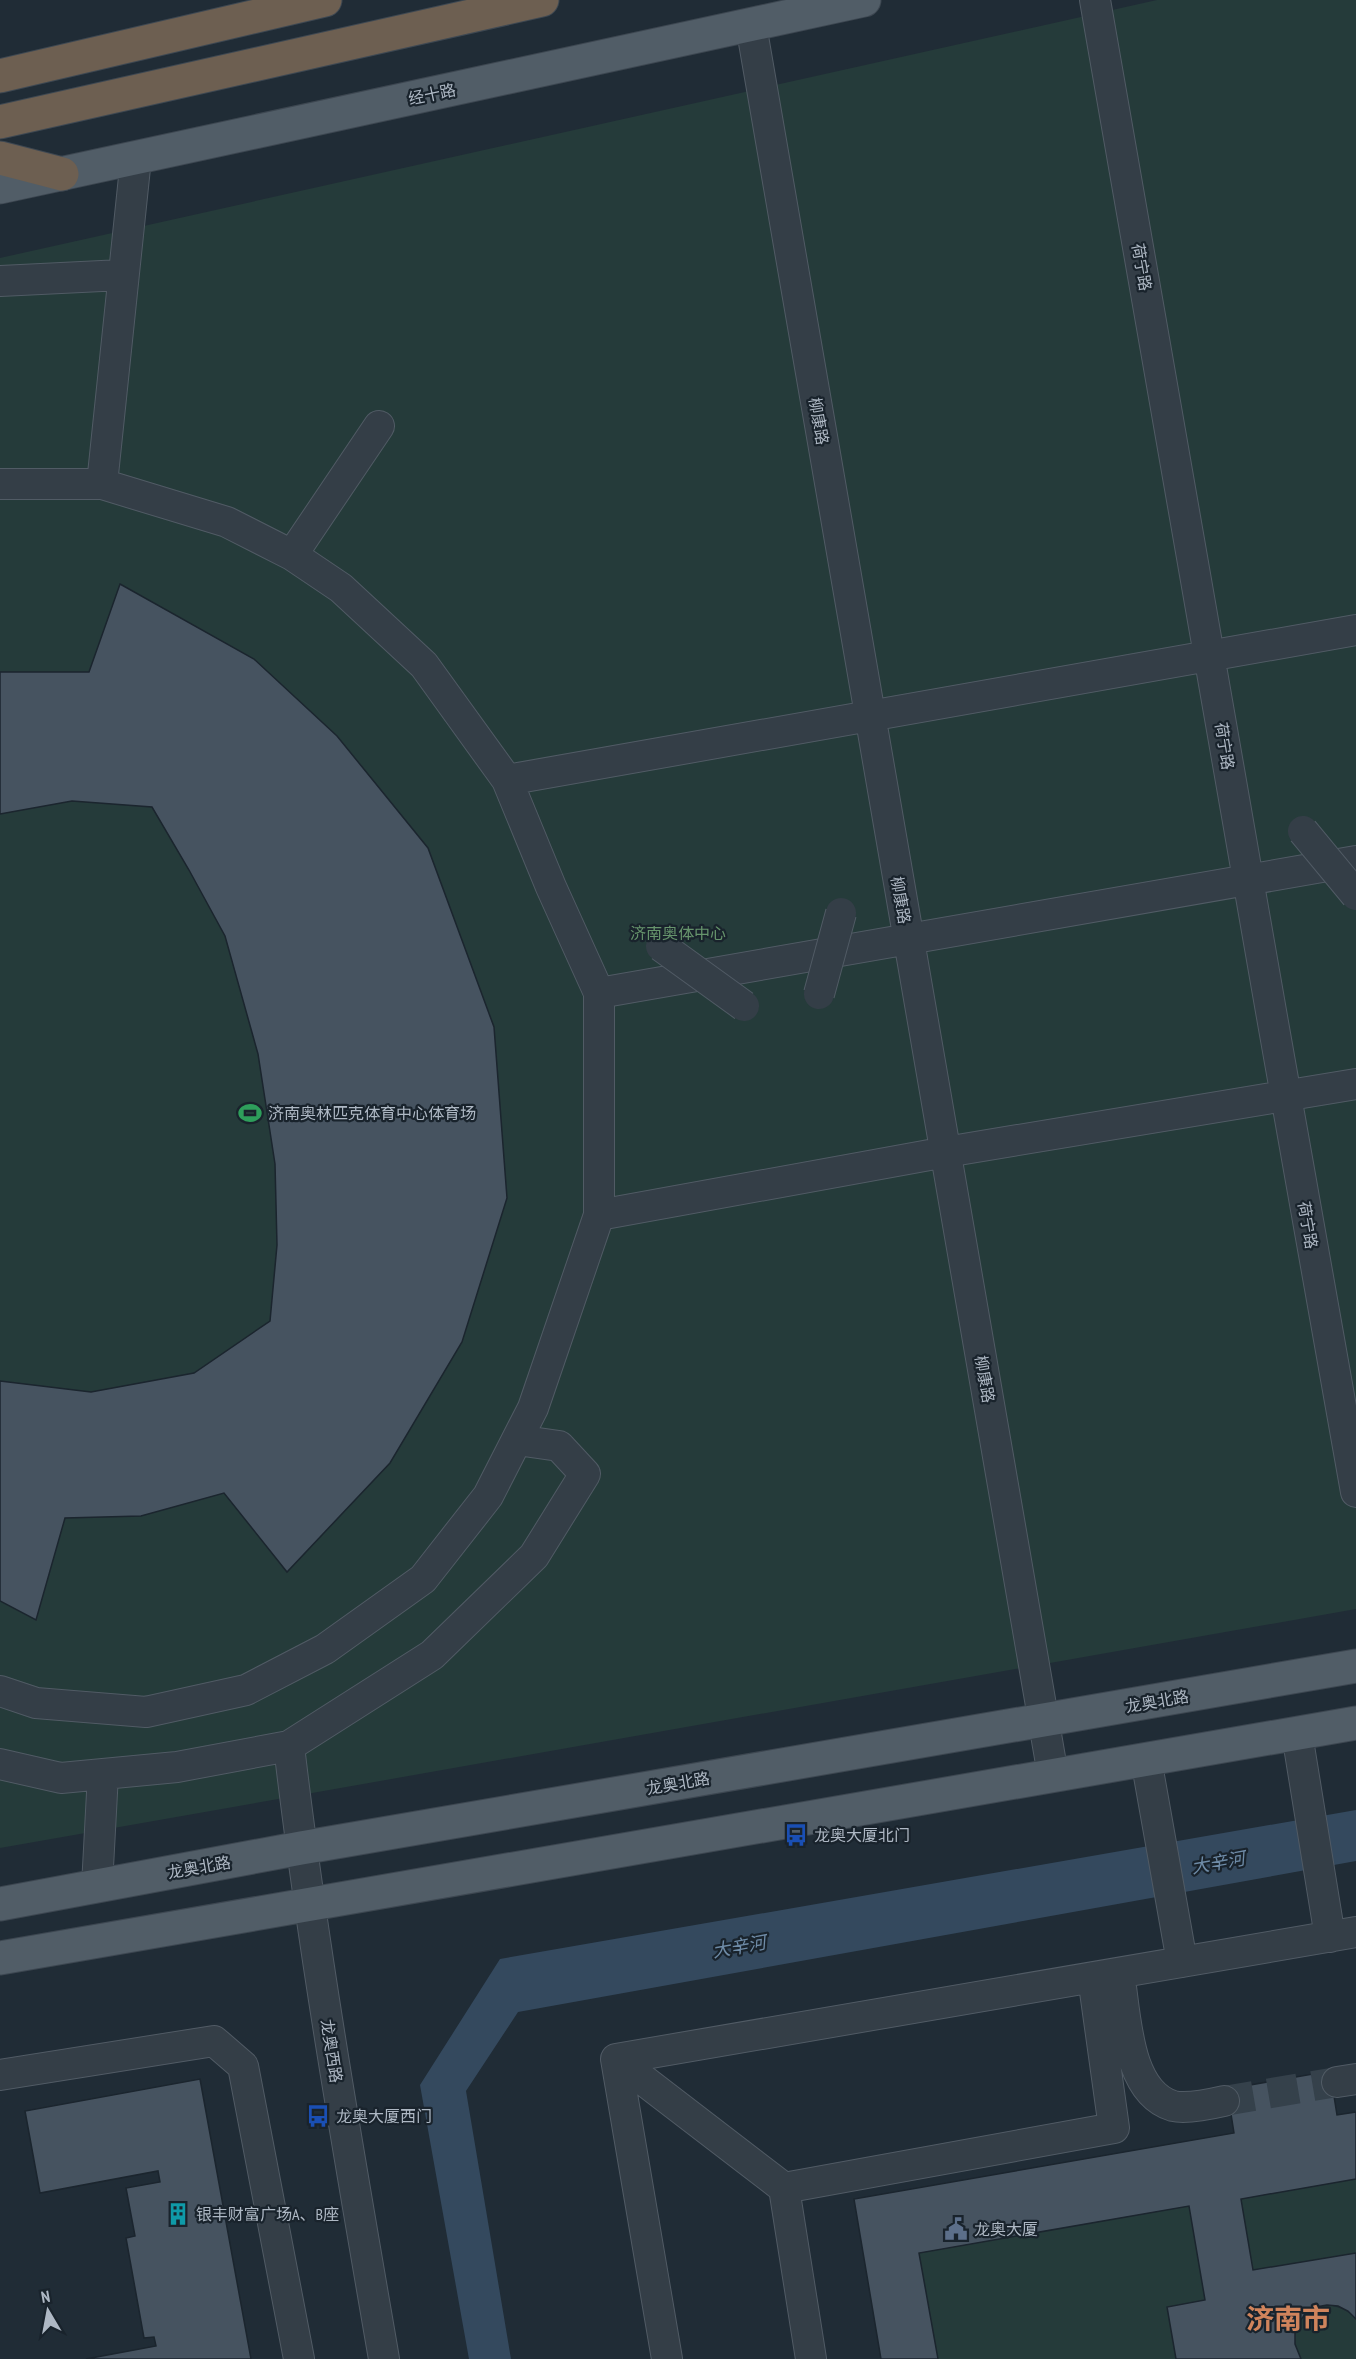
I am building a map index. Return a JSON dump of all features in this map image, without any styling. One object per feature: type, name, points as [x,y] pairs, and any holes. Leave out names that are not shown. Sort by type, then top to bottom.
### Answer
[{"type":"highway","points":[[10,70],[325,0]]},
{"type":"highway","points":[[0,122],[542,0]]},
{"type":"highway","points":[[0,158],[62,174]]},
{"type":"main road","name":"经十路","points":[[0,187],[864,0]]},
{"type":"main road","name":"龙奥北路","points":[[0,1904],[301,1848],[1356,1666]]},
{"type":"main road","points":[[0,1958],[1356,1723]]},
{"type":"street","name":"荷宁路","points":[[1095,0],[1247,880],[1356,1492]]},
{"type":"street","name":"柳康路","points":[[751,25],[1053,1775]]},
{"type":"street","points":[[102,484],[136,158]]},
{"type":"street","points":[[0,281],[122,275]]},
{"type":"street","points":[[292,555],[379,426]]},
{"type":"street","points":[[0,484],[102,484],[226,522],[292,555],[341,588],[424,665],[507,780],[551,887],[599,993],[599,1215],[533,1408],[488,1496],[423,1579],[325,1649],[246,1690],[147,1712],[36,1703],[0,1691]]},
{"type":"street","points":[[507,780],[1356,630]]},
{"type":"street","points":[[1303,831],[1356,895]]},
{"type":"street","points":[[599,993],[1356,861]]},
{"type":"street","points":[[819,997],[841,913]]},
{"type":"street","points":[[661,946],[747,1008]]},
{"type":"street","points":[[599,1215],[946,1152],[1356,1084]]},
{"type":"street","points":[[0,1764],[61,1778],[177,1767],[289,1746],[432,1655],[534,1556],[585,1474],[559,1446],[517,1440]]},
{"type":"street","points":[[616,2059],[1343,1934],[1320,1873],[1298,1734]]},
{"type":"street","name":"龙奥西路","points":[[289,1746],[301,1848],[342,2113],[384,2359]]},
{"type":"street","points":[[1146,1759],[1182,1962]]},
{"type":"street","points":[[97,1886],[104,1774]]},
{"type":"street","points":[[1106,1975],[1138,2074],[1151,2094],[1174,2106],[1224,2102]]},
{"type":"street","points":[[784,2188],[1114,2128],[1106,1975]]},
{"type":"street","points":[[0,2075],[214,2042],[243,2066],[299,2359]]},
{"type":"street","points":[[616,2059],[784,2188],[811,2359]]},
{"type":"street","points":[[616,2059],[667,2359]]},
{"type":"green space","name":"济南奥体中心","points":[[1157,0],[1356,0],[1356,1609],[0,1848],[0,258]]},
{"type":"green space","points":[[1356,2179],[1356,2253],[1253,2270],[1241,2199]]},
{"type":"green space","points":[[1189,2206],[1205,2300],[1167,2307],[1176,2359],[938,2359],[919,2253]]},
{"type":"green space","points":[[1327,2305],[1343,2309],[1356,2319],[1356,2359],[1301,2359],[1296,2350],[1294,2333],[1298,2325],[1309,2312]]},
{"type":"water","name":"大辛河","points":[[1356,1810],[1356,1861],[518,2012],[466,2091],[511,2359],[469,2359],[420,2085],[500,1959]]},
{"type":"building","name":"济南奥林匹克体育中心体育场","points":[[120,584],[254,659],[337,736],[428,848],[494,1027],[507,1198],[462,1342],[390,1463],[287,1572],[224,1493],[141,1516],[65,1518],[36,1620],[0,1601],[0,1381],[91,1392],[194,1373],[270,1321],[277,1245],[275,1164],[258,1054],[225,936],[152,807],[72,801],[0,814],[0,672],[89,672]]},
{"type":"building","name":"龙奥大厦","points":[[1330,2071],[1337,2115],[1356,2112],[1356,2179],[1241,2199],[1253,2270],[1356,2253],[1356,2319],[1348,2311],[1338,2306],[1316,2307],[1306,2313],[1295,2333],[1295,2344],[1301,2359],[1176,2359],[1167,2307],[1205,2300],[1189,2206],[919,2253],[938,2359],[881,2359],[854,2199],[1234,2133],[1227,2089]]},
{"type":"building","name":"银丰财富广场A、B座","points":[[200,2079],[251,2359],[86,2359],[156,2346],[154,2337],[144,2338],[126,2238],[135,2236],[126,2188],[160,2182],[158,2171],[40,2193],[25,2111]]},
{"type":"tunnel","points":[[1224,2101],[1337,2082]]},
{"type":"place","name":"济南奥林匹克体育中心体育场","points":[[250,1113]]},
{"type":"place","name":"龙奥大厦北门","points":[[796,1835]]},
{"type":"place","name":"龙奥大厦西门","points":[[318,2116]]},
{"type":"place","name":"银丰财富广场A、B座","points":[[178,2214]]},
{"type":"place","name":"龙奥大厦","points":[[956,2229]]},
{"type":"district","name":"济南市","points":[[1288,2319]]}]
